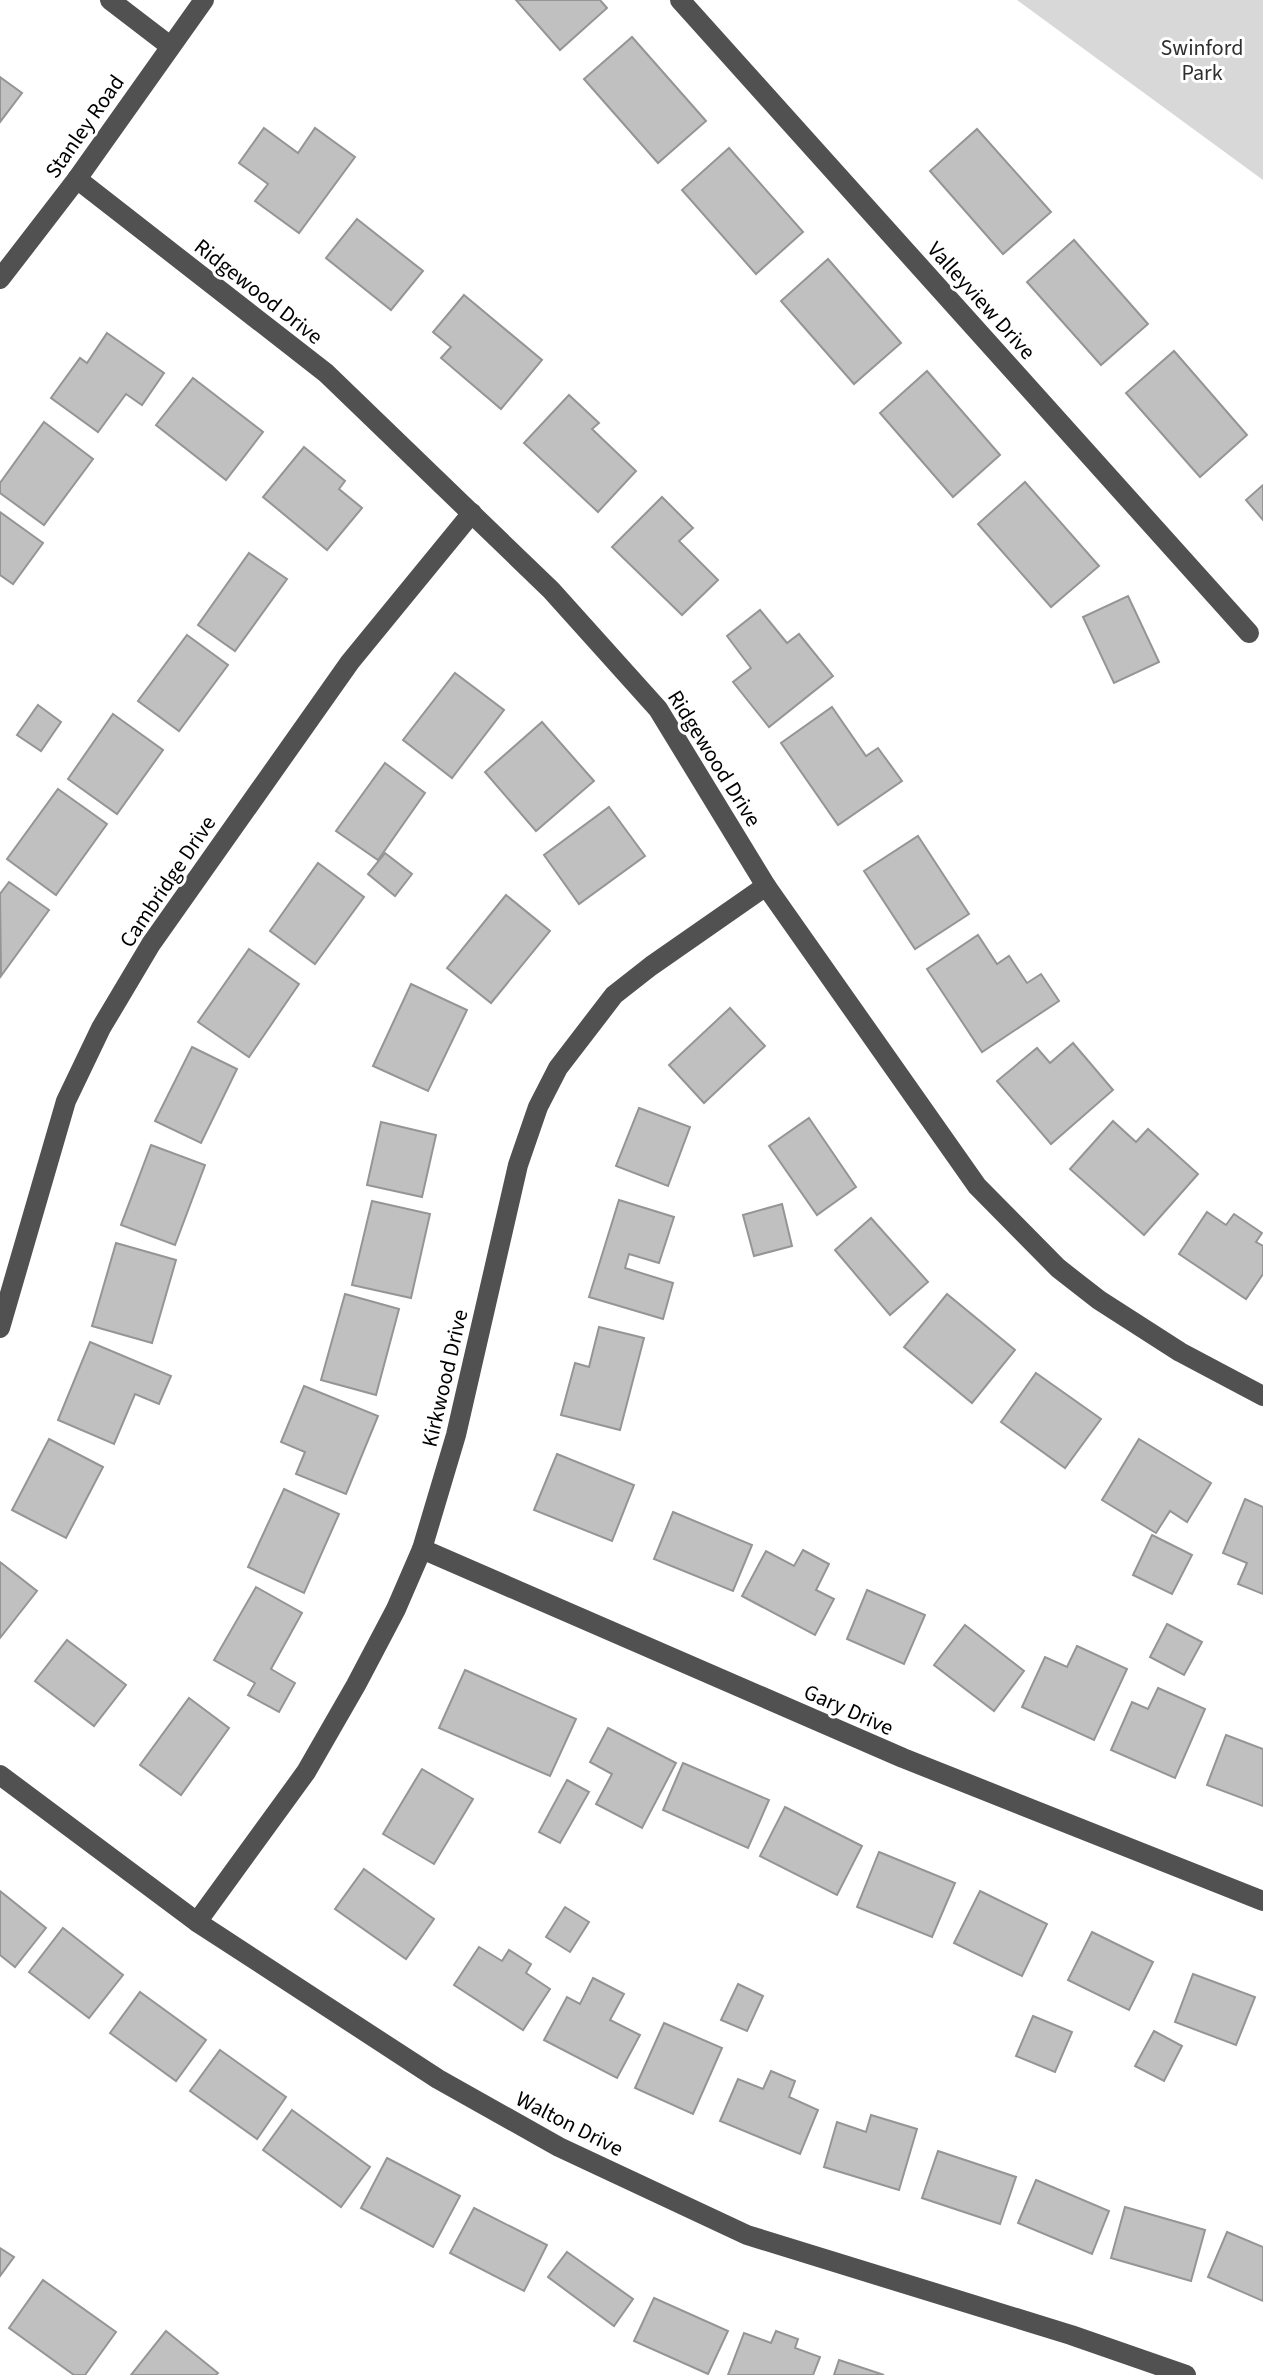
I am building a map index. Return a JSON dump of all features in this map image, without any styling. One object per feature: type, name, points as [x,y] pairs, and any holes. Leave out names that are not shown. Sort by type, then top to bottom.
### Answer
[{"type":"street","points":[[110,0],[170,46]]},
{"type":"street","name":"Stanley Road","points":[[0,279],[77,179],[204,0]]},
{"type":"street","name":"Valleyview Drive","points":[[680,0],[1249,633]]},
{"type":"street","name":"Ridgewood Drive","points":[[77,179],[326,373],[551,590],[658,709],[766,886],[977,1186],[1058,1268],[1099,1300],[1180,1352],[1263,1396]]},
{"type":"street","name":"Cambridge Drive","points":[[0,1328],[66,1101],[101,1028],[168,920],[350,662],[472,513]]},
{"type":"street","name":"Kirkwood Drive","points":[[197,1922],[306,1772],[363,1673],[422,1549],[456,1435],[518,1165],[538,1107],[558,1068],[614,995],[766,886]]},
{"type":"street","name":"Gary Drive","points":[[422,1549],[903,1758],[1263,1901]]},
{"type":"street","name":"Walton Drive","points":[[0,1775],[197,1922],[438,2079],[559,2147],[747,2235],[1071,2335],[1186,2375]]},
{"type":"green space","name":"Swinford Park","points":[[1017,0],[1263,0],[1263,180]]},
{"type":"building","points":[[516,0],[600,0],[607,8],[560,50]]},
{"type":"building","points":[[632,37],[706,121],[658,163],[584,79]]},
{"type":"building","points":[[0,77],[22,93],[0,122]]},
{"type":"building","points":[[264,128],[298,153],[315,128],[355,157],[299,233],[255,201],[268,184],[239,163]]},
{"type":"building","points":[[977,129],[1051,212],[1003,254],[930,171]]},
{"type":"building","points":[[729,148],[803,232],[756,274],[682,190]]},
{"type":"building","points":[[357,219],[423,271],[391,310],[326,258]]},
{"type":"building","points":[[1074,240],[1148,324],[1101,365],[1027,282]]},
{"type":"building","points":[[828,259],[901,343],[854,384],[781,301]]},
{"type":"building","points":[[464,295],[542,360],[501,409],[441,358],[451,347],[433,332]]},
{"type":"building","points":[[107,333],[164,373],[142,405],[126,394],[98,432],[51,398],[80,358],[87,363]]},
{"type":"building","points":[[1174,351],[1247,435],[1200,477],[1126,393]]},
{"type":"building","points":[[927,371],[1000,455],[953,497],[880,413]]},
{"type":"building","points":[[193,378],[263,432],[226,480],[156,425]]},
{"type":"building","points":[[569,395],[599,423],[592,429],[636,471],[598,512],[524,443]]},
{"type":"building","points":[[44,422],[93,459],[44,525],[0,493],[0,483]]},
{"type":"building","points":[[304,447],[345,481],[339,489],[362,508],[327,550],[263,497]]},
{"type":"building","points":[[1025,482],[1099,566],[1051,607],[978,524]]},
{"type":"building","points":[[1263,485],[1263,520],[1246,500]]},
{"type":"building","points":[[662,497],[693,528],[679,541],[718,580],[682,615],[612,547]]},
{"type":"building","points":[[0,512],[43,543],[13,584],[0,575]]},
{"type":"building","points":[[249,553],[287,579],[235,651],[198,625]]},
{"type":"building","points":[[1128,596],[1159,662],[1114,683],[1083,617]]},
{"type":"building","points":[[760,610],[787,643],[799,634],[833,676],[769,727],[733,682],[751,668],[727,636]]},
{"type":"building","points":[[187,635],[228,665],[179,731],[138,701]]},
{"type":"building","points":[[455,673],[504,710],[452,778],[403,740]]},
{"type":"building","points":[[38,705],[61,722],[41,751],[17,735]]},
{"type":"building","points":[[832,707],[866,756],[878,748],[902,781],[838,825],[781,743]]},
{"type":"building","points":[[113,714],[163,750],[117,814],[68,779]]},
{"type":"building","points":[[542,722],[594,781],[536,831],[485,772]]},
{"type":"building","points":[[385,763],[425,793],[378,860],[336,831]]},
{"type":"building","points":[[58,789],[107,824],[56,895],[7,859]]},
{"type":"building","points":[[609,807],[645,856],[579,904],[544,855]]},
{"type":"building","points":[[918,836],[969,914],[915,949],[864,871]]},
{"type":"building","points":[[385,853],[412,874],[395,896],[368,874]]},
{"type":"building","points":[[318,863],[364,897],[315,964],[270,931]]},
{"type":"building","points":[[9,882],[49,910],[1,976],[0,894]]},
{"type":"building","points":[[506,895],[550,931],[491,1003],[447,968]]},
{"type":"building","points":[[978,935],[997,964],[1009,956],[1027,983],[1041,974],[1059,1001],[982,1052],[927,969]]},
{"type":"building","points":[[249,949],[299,984],[249,1057],[198,1022]]},
{"type":"building","points":[[411,984],[467,1010],[428,1091],[373,1066]]},
{"type":"building","points":[[730,1008],[765,1046],[704,1103],[669,1065]]},
{"type":"building","points":[[1073,1043],[1113,1090],[1051,1144],[997,1081],[1037,1048],[1050,1063]]},
{"type":"building","points":[[192,1047],[237,1069],[201,1143],[155,1121]]},
{"type":"building","points":[[639,1108],[690,1127],[668,1186],[616,1166]]},
{"type":"building","points":[[809,1118],[856,1187],[817,1215],[769,1146]]},
{"type":"building","points":[[1113,1121],[1136,1142],[1148,1129],[1198,1174],[1144,1235],[1070,1169]]},
{"type":"building","points":[[381,1122],[436,1135],[422,1197],[367,1185]]},
{"type":"building","points":[[151,1145],[205,1165],[175,1245],[121,1225]]},
{"type":"building","points":[[619,1200],[674,1217],[659,1263],[629,1254],[625,1268],[673,1283],[663,1319],[589,1297]]},
{"type":"building","points":[[372,1201],[430,1214],[411,1298],[352,1285]]},
{"type":"building","points":[[782,1204],[792,1246],[754,1256],[743,1215]]},
{"type":"building","points":[[1207,1212],[1226,1225],[1234,1214],[1262,1233],[1256,1242],[1263,1246],[1263,1274],[1246,1299],[1179,1254]]},
{"type":"building","points":[[871,1218],[928,1282],[890,1315],[835,1250]]},
{"type":"building","points":[[116,1243],[176,1260],[152,1343],[92,1326]]},
{"type":"building","points":[[345,1294],[399,1309],[376,1395],[321,1380]]},
{"type":"building","points":[[947,1294],[1015,1350],[972,1403],[904,1347]]},
{"type":"building","points":[[599,1327],[644,1338],[620,1430],[561,1415],[575,1363],[589,1367]]},
{"type":"building","points":[[90,1342],[171,1376],[159,1404],[135,1394],[114,1444],[58,1420]]},
{"type":"building","points":[[1036,1373],[1101,1419],[1065,1468],[1001,1422]]},
{"type":"building","points":[[304,1386],[378,1416],[346,1494],[296,1474],[305,1452],[281,1442]]},
{"type":"building","points":[[49,1439],[103,1467],[66,1538],[12,1510]]},
{"type":"building","points":[[1139,1439],[1211,1483],[1187,1522],[1170,1511],[1156,1533],[1102,1500]]},
{"type":"building","points":[[557,1454],[634,1485],[612,1541],[534,1510]]},
{"type":"building","points":[[284,1489],[339,1514],[304,1593],[248,1567]]},
{"type":"building","points":[[1245,1499],[1263,1507],[1263,1594],[1238,1584],[1247,1563],[1223,1553]]},
{"type":"building","points":[[673,1512],[752,1545],[733,1591],[654,1559]]},
{"type":"building","points":[[1152,1535],[1192,1555],[1172,1594],[1133,1575]]},
{"type":"building","points":[[803,1550],[829,1564],[816,1590],[834,1599],[815,1635],[742,1596],[766,1551],[794,1566]]},
{"type":"building","points":[[0,1562],[37,1591],[0,1638]]},
{"type":"building","points":[[256,1587],[302,1613],[271,1669],[295,1683],[279,1712],[248,1695],[255,1683],[214,1660]]},
{"type":"building","points":[[867,1590],[925,1615],[904,1664],[847,1639]]},
{"type":"building","points":[[1167,1624],[1202,1642],[1184,1675],[1150,1657]]},
{"type":"building","points":[[965,1625],[1024,1671],[994,1711],[934,1665]]},
{"type":"building","points":[[67,1640],[126,1685],[94,1726],[35,1681]]},
{"type":"building","points":[[1077,1646],[1127,1669],[1094,1740],[1022,1707],[1045,1657],[1067,1667]]},
{"type":"building","points":[[465,1670],[576,1719],[550,1776],[439,1728]]},
{"type":"building","points":[[1158,1688],[1205,1709],[1175,1778],[1111,1750],[1132,1702],[1148,1709]]},
{"type":"building","points":[[189,1698],[229,1728],[181,1795],[140,1765]]},
{"type":"building","points":[[608,1728],[676,1763],[642,1828],[596,1804],[612,1774],[590,1762]]},
{"type":"building","points":[[1226,1735],[1263,1749],[1263,1806],[1207,1785]]},
{"type":"building","points":[[683,1763],[769,1800],[748,1848],[663,1810]]},
{"type":"building","points":[[422,1769],[473,1799],[434,1864],[383,1834]]},
{"type":"building","points":[[567,1780],[589,1792],[560,1843],[539,1832]]},
{"type":"building","points":[[785,1807],[862,1846],[837,1895],[760,1856]]},
{"type":"building","points":[[879,1852],[955,1883],[932,1937],[857,1907]]},
{"type":"building","points":[[364,1869],[434,1919],[406,1959],[335,1909]]},
{"type":"building","points":[[0,1891],[46,1928],[15,1967],[0,1955]]},
{"type":"building","points":[[980,1891],[1047,1924],[1022,1976],[954,1943]]},
{"type":"building","points":[[565,1907],[589,1922],[570,1952],[546,1937]]},
{"type":"building","points":[[63,1928],[123,1975],[89,2018],[29,1972]]},
{"type":"building","points":[[1092,1932],[1153,1962],[1129,2010],[1068,1980]]},
{"type":"building","points":[[479,1947],[502,1961],[509,1950],[531,1964],[526,1973],[550,1989],[523,2030],[454,1985]]},
{"type":"building","points":[[1193,1974],[1255,1997],[1236,2045],[1175,2022]]},
{"type":"building","points":[[593,1978],[624,1994],[610,2020],[640,2035],[617,2078],[544,2040],[567,1997],[580,2004]]},
{"type":"building","points":[[738,1984],[763,1996],[747,2031],[721,2020]]},
{"type":"building","points":[[140,1992],[206,2040],[176,2081],[110,2033]]},
{"type":"building","points":[[1033,2016],[1072,2032],[1055,2072],[1016,2056]]},
{"type":"building","points":[[664,2023],[722,2048],[693,2114],[635,2088]]},
{"type":"building","points":[[1154,2031],[1182,2046],[1164,2081],[1135,2066]]},
{"type":"building","points":[[220,2050],[286,2097],[257,2139],[190,2091]]},
{"type":"building","points":[[771,2071],[795,2081],[789,2097],[818,2110],[800,2154],[720,2121],[738,2079],[763,2089]]},
{"type":"building","points":[[292,2110],[370,2167],[341,2207],[263,2150]]},
{"type":"building","points":[[871,2115],[917,2129],[899,2190],[824,2167],[837,2122],[866,2132]]},
{"type":"building","points":[[938,2151],[1016,2177],[1000,2224],[922,2198]]},
{"type":"building","points":[[387,2158],[460,2196],[433,2247],[361,2208]]},
{"type":"building","points":[[1036,2180],[1109,2211],[1092,2254],[1018,2223]]},
{"type":"building","points":[[1125,2207],[1205,2230],[1191,2281],[1111,2258]]},
{"type":"building","points":[[474,2208],[547,2245],[524,2291],[450,2253]]},
{"type":"building","points":[[1227,2232],[1263,2247],[1263,2301],[1208,2277]]},
{"type":"building","points":[[0,2248],[14,2257],[0,2276]]},
{"type":"building","points":[[567,2252],[633,2299],[614,2326],[548,2277]]},
{"type":"building","points":[[43,2280],[116,2332],[85,2375],[74,2375],[9,2328]]},
{"type":"building","points":[[654,2298],[728,2331],[708,2374],[634,2341]]},
{"type":"building","points":[[166,2331],[218,2373],[131,2375]]},
{"type":"building","points":[[776,2331],[798,2339],[795,2348],[820,2357],[813,2375],[728,2375],[744,2333],[771,2343]]},
{"type":"building","points":[[839,2360],[884,2375],[834,2375]]}]
